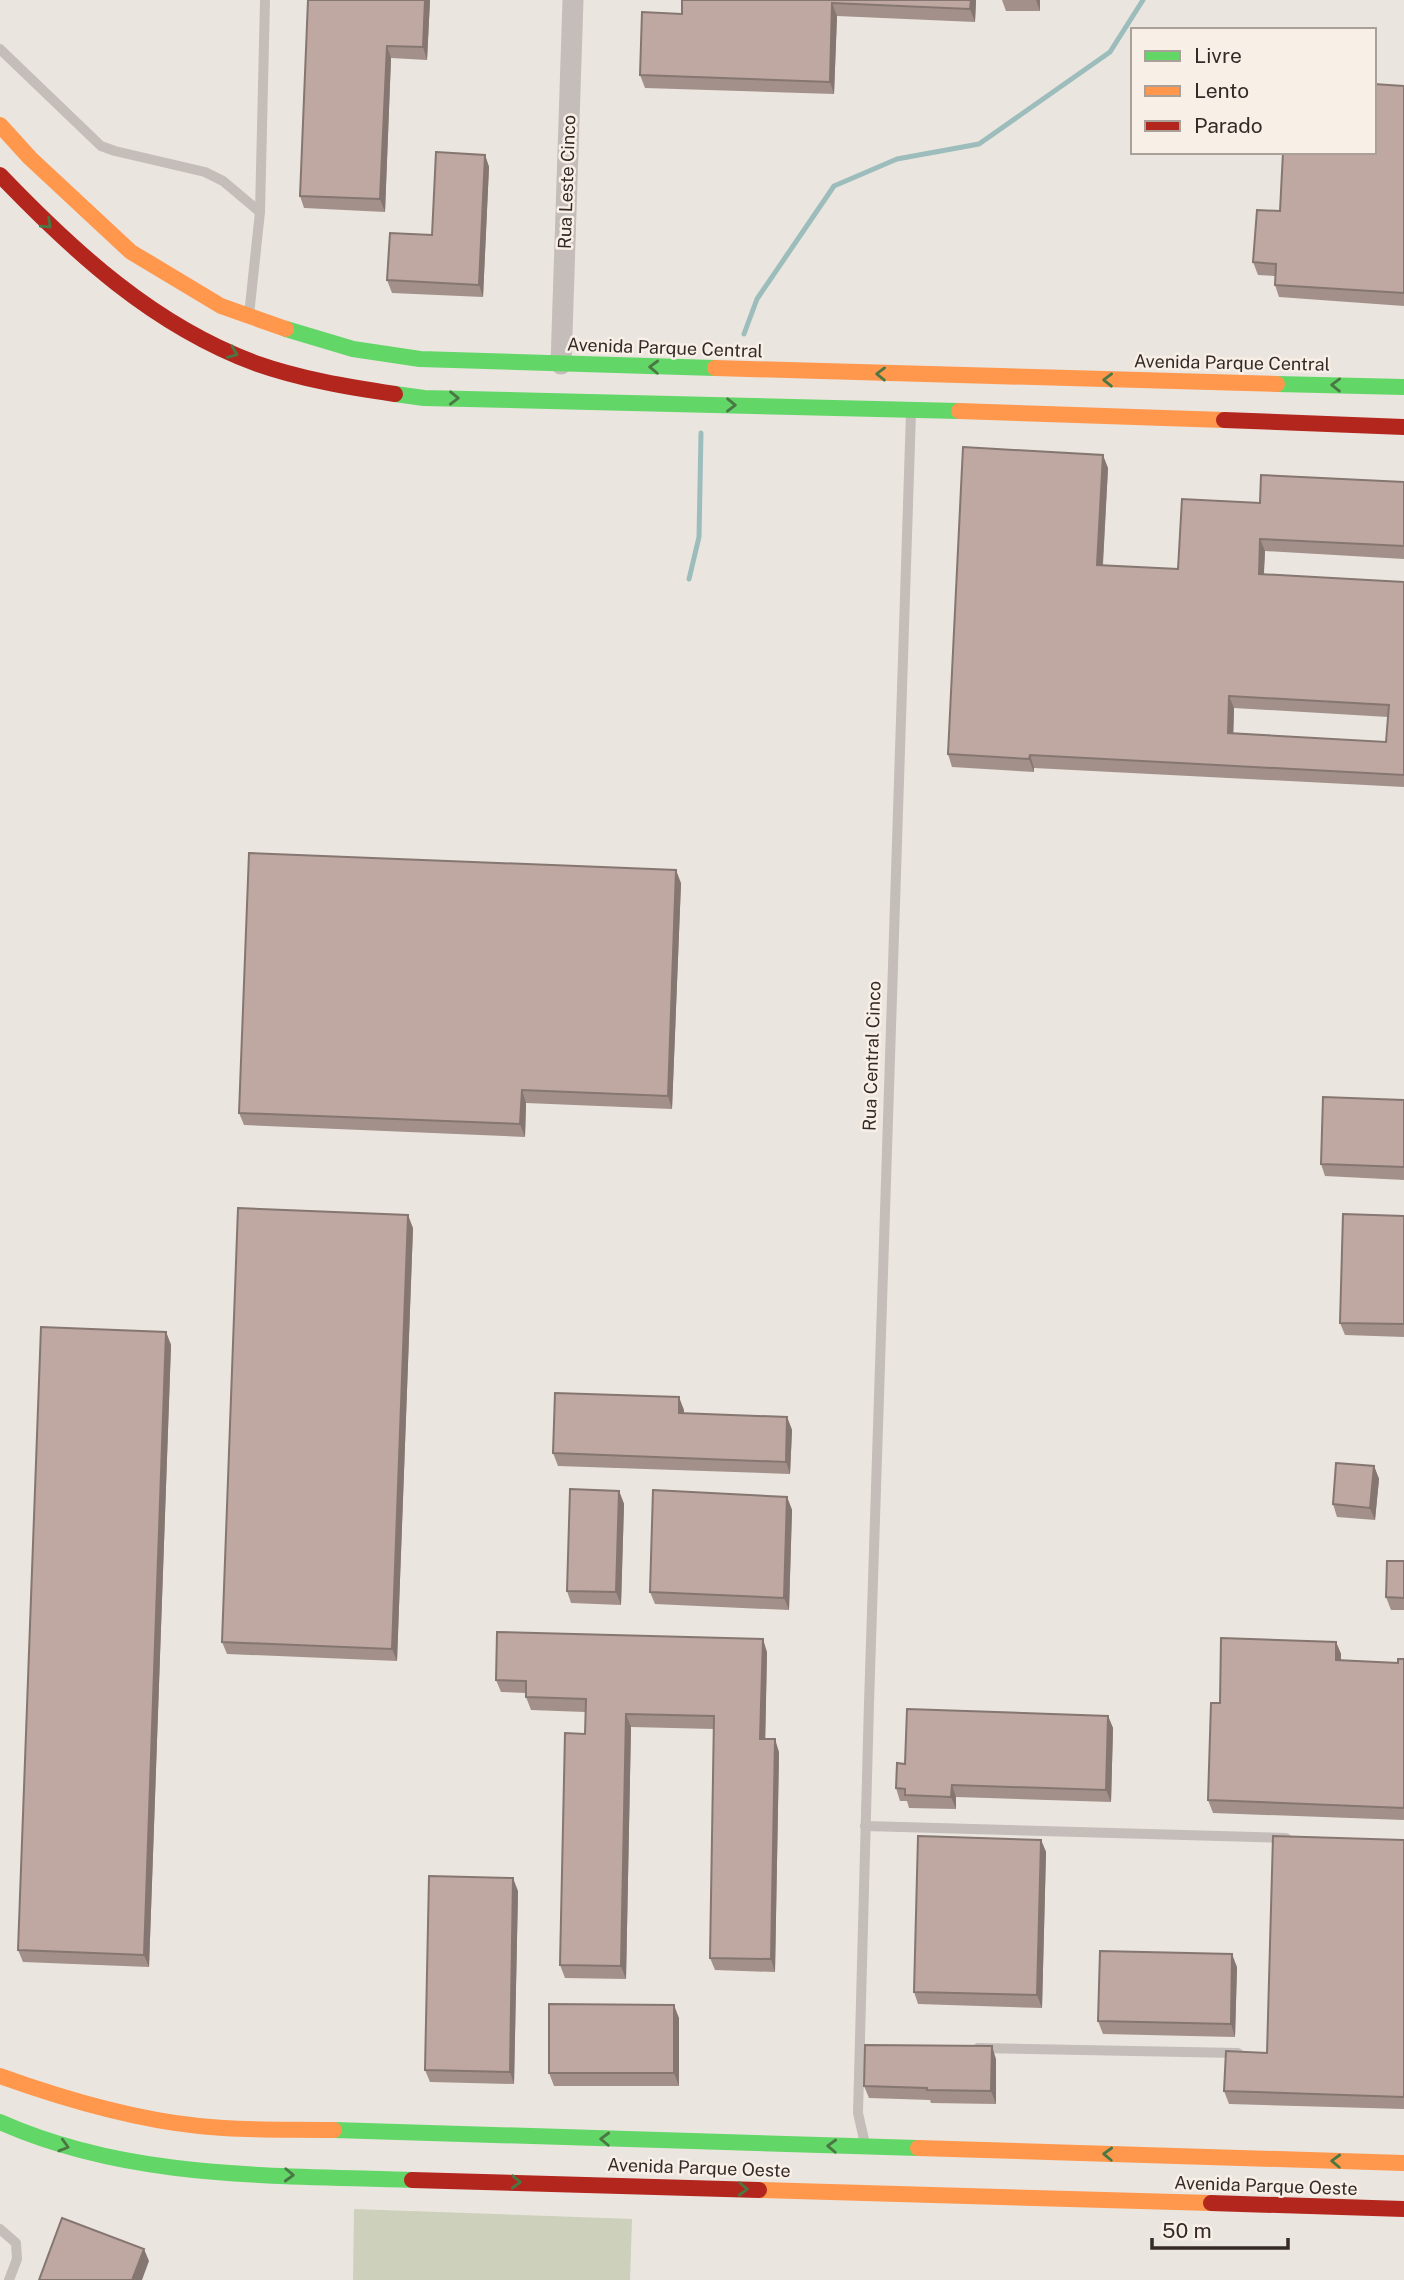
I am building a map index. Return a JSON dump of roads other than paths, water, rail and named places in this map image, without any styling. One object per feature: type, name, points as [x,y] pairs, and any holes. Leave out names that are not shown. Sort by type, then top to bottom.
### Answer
[{"type":"main road","name":"Avenida Parque Central","points":[[0,125],[30,158],[131,252],[200,295],[249,317],[326,342],[387,354],[420,359],[561,364],[1404,387]]},
{"type":"main road","points":[[0,175],[101,274],[153,313],[206,342],[270,368],[351,388],[424,398],[911,409],[1404,427]]},
{"type":"main road","name":"Avenida Parque Oeste","points":[[0,2076],[41,2091],[135,2115],[200,2126],[1404,2163]]},
{"type":"main road","name":"Avenida Parque Oeste","points":[[0,2122],[29,2136],[120,2161],[146,2165],[258,2163],[1404,2209]]},
{"type":"main road","points":[[257,2127],[258,2163]]},
{"type":"street","name":"Rua Leste Cinco","points":[[561,364],[573,0]]},
{"type":"lane","points":[[249,317],[260,212],[265,0]]},
{"type":"lane","points":[[0,49],[102,146],[205,172],[223,181],[260,212]]},
{"type":"lane","name":"Rua Central Cinco","points":[[866,2147],[858,2113],[859,2045],[911,409]]},
{"type":"lane","points":[[865,1826],[1293,1838]]},
{"type":"lane","points":[[859,2045],[873,2045]]},
{"type":"lane","points":[[970,2048],[1247,2053]]},
{"type":"lane","points":[[0,2229],[16,2243],[17,2259],[9,2280]]},
{"type":"waterway","points":[[744,334],[757,299],[834,186],[897,159],[979,144],[1110,52],[1143,0]]},
{"type":"waterway","points":[[689,579],[699,537],[701,433]]}]
